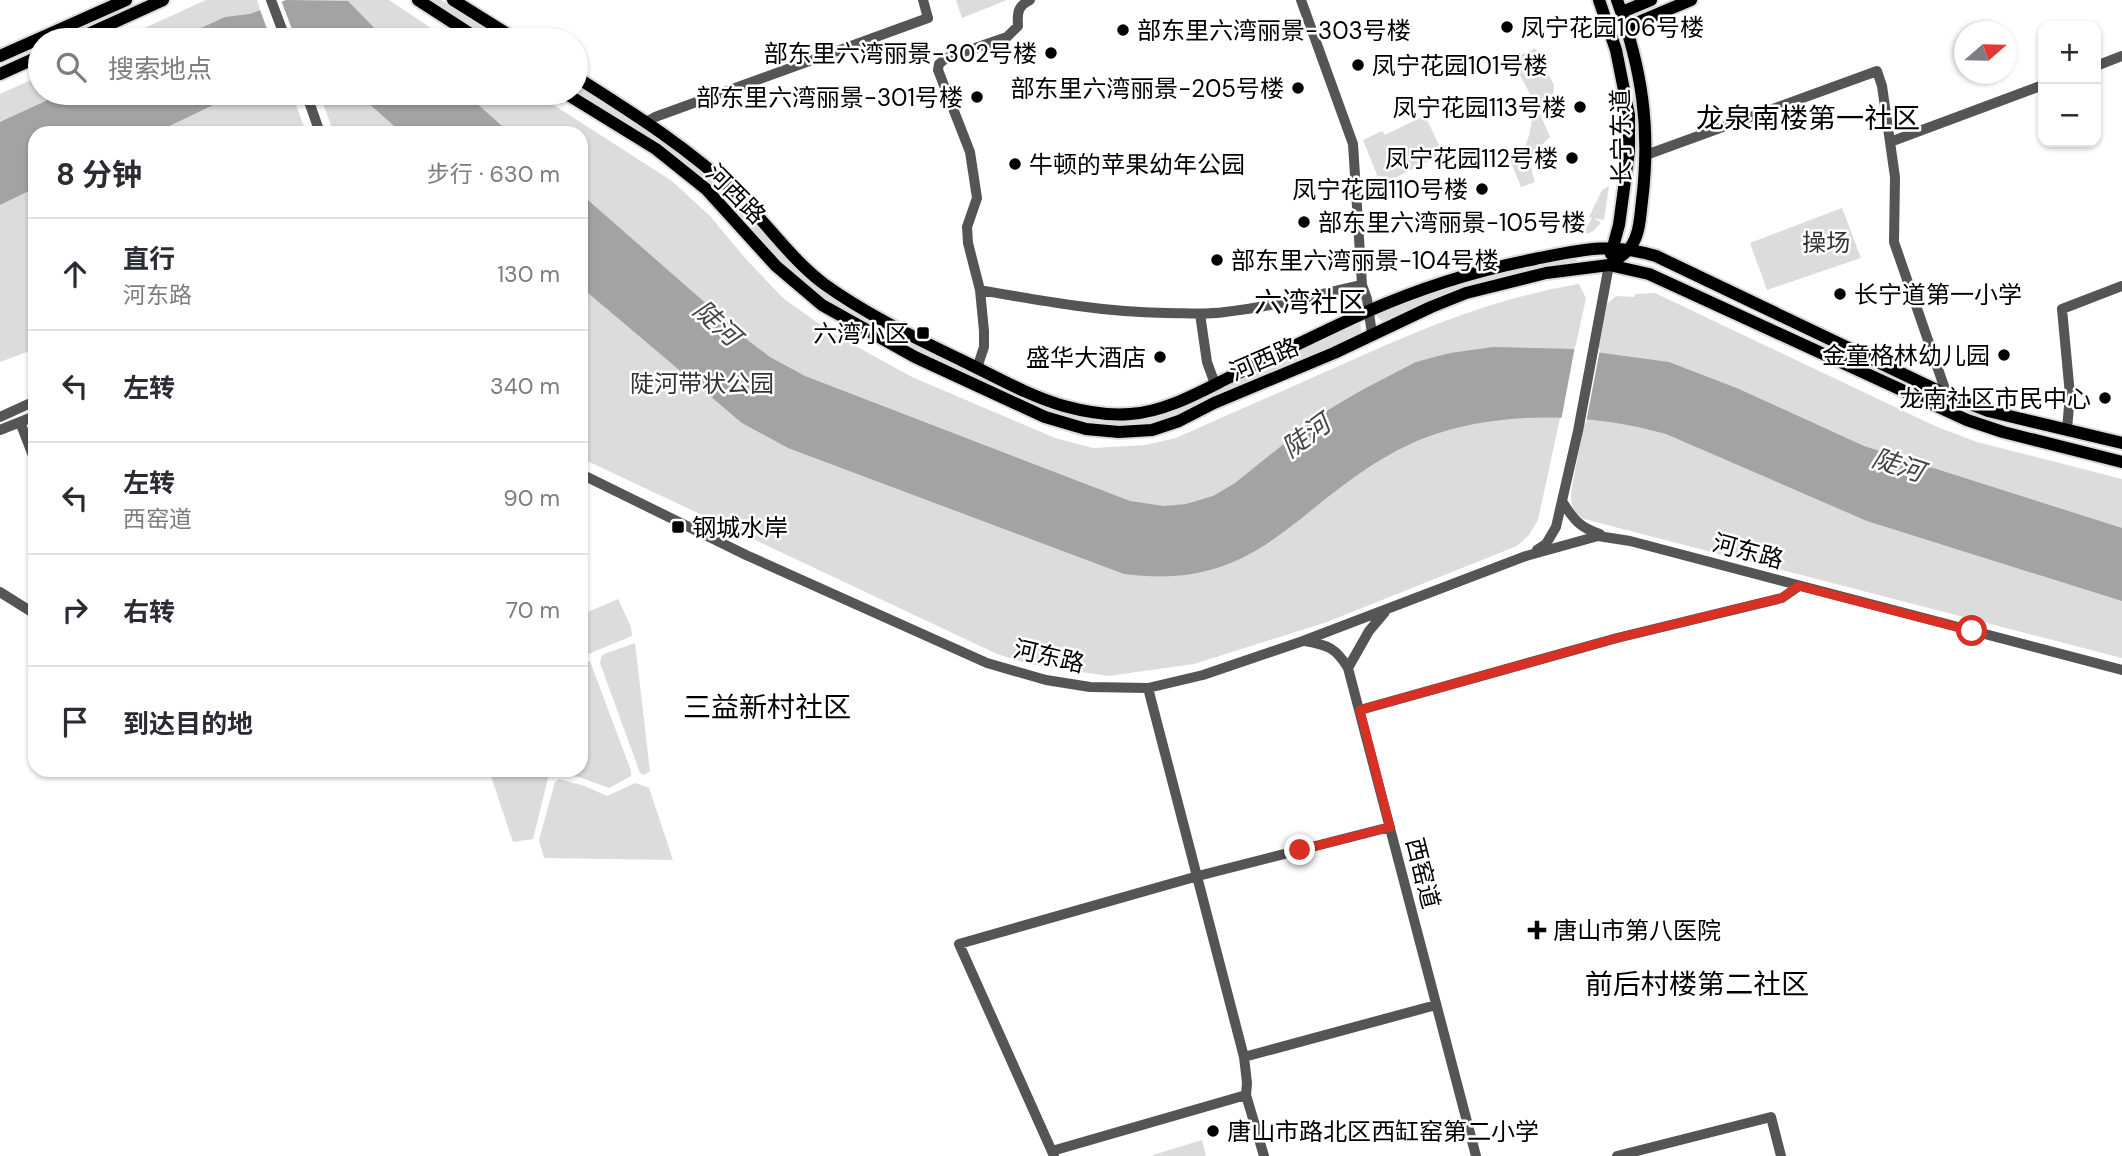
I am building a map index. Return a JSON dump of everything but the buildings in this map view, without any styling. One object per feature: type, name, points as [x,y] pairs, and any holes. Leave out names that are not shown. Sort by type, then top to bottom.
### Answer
[{"type":"main road","points":[[65,28],[127,0]]},
{"type":"main road","points":[[101,28],[163,0]]},
{"type":"main road","points":[[418,0],[461,28]]},
{"type":"main road","points":[[453,0],[498,28]]},
{"type":"main road","name":"长宁东道","points":[[1599,0],[1616,50],[1629,115],[1627,163],[1619,225],[1609,265]]},
{"type":"main road","points":[[1620,6],[1651,0]]},
{"type":"main road","points":[[1627,27],[1691,0]]},
{"type":"main road","name":"长宁东道","points":[[1620,6],[1641,78],[1647,127],[1639,228],[1630,248]]},
{"type":"main road","points":[[0,57],[28,44]]},
{"type":"main road","points":[[0,74],[28,61]]},
{"type":"main road","name":"河西路","points":[[588,85],[646,121],[696,158],[740,198],[789,253],[824,284],[886,323],[1015,387],[1062,405],[1103,415],[1134,414],[1176,402],[1368,311],[1416,292],[1505,264],[1583,249],[1612,247],[1630,248],[1656,256],[1947,395],[1988,411],[2122,443]]},
{"type":"main road","name":"河西路","points":[[584,105],[656,149],[706,189],[776,266],[821,305],[915,357],[1045,417],[1086,429],[1119,432],[1152,430],[1179,421],[1214,403],[1466,293],[1546,272],[1609,265],[1649,274],[1967,420],[2003,432],[2122,462]]},
{"type":"main road","points":[[1609,265],[1630,248]]},
{"type":"main road","points":[[973,384],[977,368]]},
{"type":"street","points":[[271,0],[282,28]]},
{"type":"street","points":[[646,121],[928,18],[923,0]]},
{"type":"street","points":[[977,368],[984,347],[980,290],[968,243],[967,227],[977,198],[970,152],[938,70],[939,64],[946,58],[1014,33],[1018,26],[1017,13],[1021,6],[1030,0]]},
{"type":"street","points":[[1301,0],[1353,144],[1362,285],[1373,334]]},
{"type":"street","points":[[2101,64],[2122,57]]},
{"type":"street","points":[[1646,155],[1877,71],[1882,86],[1895,177],[1894,242],[1947,395]]},
{"type":"street","points":[[1890,142],[2038,87]]},
{"type":"street","points":[[310,105],[318,126]]},
{"type":"street","name":"长宁东道","points":[[1562,500],[1595,346],[1609,265]]},
{"type":"street","points":[[980,290],[1094,309],[1200,314],[1277,304],[1362,285]]},
{"type":"street","points":[[2067,429],[2070,395],[2062,309],[2122,286]]},
{"type":"street","points":[[1200,314],[1207,362],[1215,384]]},
{"type":"street","points":[[0,417],[28,404]]},
{"type":"street","points":[[0,430],[28,418]]},
{"type":"street","points":[[20,422],[28,443]]},
{"type":"street","name":"河东路","points":[[588,477],[746,555],[987,663],[1046,680],[1090,687],[1148,688],[1203,675],[1303,641],[1526,556],[1576,541],[1606,536],[2122,670]]},
{"type":"street","points":[[1562,500],[1575,523],[1606,536]]},
{"type":"street","name":"河东路","points":[[1526,556],[1546,544],[1556,527],[1562,500]]},
{"type":"street","points":[[1360,710],[1617,638],[1782,598],[1798,586]]},
{"type":"street","points":[[0,592],[28,610]]},
{"type":"street","points":[[1303,641],[1328,647],[1339,653],[1349,668],[1368,631],[1387,610]]},
{"type":"street","name":"西窑道","points":[[1349,668],[1476,1156]]},
{"type":"street","points":[[1148,688],[1244,1057],[1246,1094],[1264,1156]]},
{"type":"street","points":[[1246,1094],[1053,1154],[959,944],[1198,876],[1390,827]]},
{"type":"street","points":[[1244,1057],[1436,1005]]},
{"type":"street","points":[[1617,1156],[1771,1117],[1781,1156]]},
{"type":"green space","points":[[206,0],[257,0],[268,28],[144,28]]},
{"type":"green space","points":[[285,0],[389,0],[431,28],[296,28]]},
{"type":"green space","points":[[431,0],[441,0],[485,28],[476,28]]},
{"type":"green space","points":[[956,0],[1007,0],[962,18]]},
{"type":"green space","points":[[1535,48],[1554,85],[1553,96],[1536,106],[1512,59]]},
{"type":"green space","points":[[28,81],[28,105],[296,105],[304,126],[28,126],[28,352],[0,362],[0,94]]},
{"type":"green space","points":[[588,94],[652,134],[706,175],[735,202],[790,263],[815,285],[870,321],[969,370],[969,374],[966,376],[825,300],[771,254],[710,185],[657,143],[588,99]]},
{"type":"green space","name":"陡河带状公园","points":[[324,105],[554,105],[586,126],[331,126]]},
{"type":"green space","points":[[1540,114],[1550,137],[1532,156],[1531,167],[1535,182],[1521,187],[1509,157],[1524,146],[1529,137],[1532,119]]},
{"type":"green space","points":[[1420,118],[1427,120],[1442,151],[1440,155],[1381,185],[1363,140],[1382,131],[1385,135]]},
{"type":"green space","name":"陡河带状公园","points":[[588,127],[672,181],[710,216],[783,298],[832,333],[912,377],[1055,438],[1093,448],[1145,445],[1176,438],[1448,320],[1511,299],[1579,284],[1586,298],[1538,520],[1529,535],[1517,546],[1327,622],[1194,664],[1108,676],[1029,664],[997,654],[588,461]]},
{"type":"green space","points":[[1609,186],[1604,220],[1594,218],[1601,223],[1587,234],[1584,232],[1592,218],[1589,217],[1602,190]]},
{"type":"green space","name":"操场","points":[[1842,208],[1861,258],[1767,290],[1750,243]]},
{"type":"green space","points":[[1570,257],[1577,261],[1510,276],[1383,323],[1376,315],[1450,286]]},
{"type":"green space","points":[[1655,293],[1935,426],[1977,442],[2122,479],[2122,658],[1584,519],[1577,514],[1571,501],[1571,492],[1607,304],[1616,296],[1634,297],[1636,294]]},
{"type":"green space","points":[[1360,322],[1362,334],[1177,416],[1149,423],[1124,426],[1078,421],[1034,405],[982,380],[986,379],[1040,404],[1082,418],[1106,422],[1132,420],[1167,413]]},
{"type":"green space","points":[[618,599],[631,627],[632,636],[588,654],[588,612]]},
{"type":"green space","points":[[635,643],[650,771],[644,775],[640,773],[600,663],[604,654]]},
{"type":"green space","points":[[590,661],[631,771],[631,776],[609,788],[579,777],[588,777]]},
{"type":"green space","points":[[491,777],[548,777],[533,839],[513,842]]},
{"type":"green space","points":[[559,779],[607,796],[635,783],[649,788],[673,860],[544,858],[539,840],[555,782]]},
{"type":"green space","points":[[1202,1140],[1206,1156],[1153,1156],[1153,1155]]},
{"type":"water","points":[[286,0],[348,1],[374,28],[201,28],[225,17],[250,14]]},
{"type":"water","points":[[37,105],[213,105],[170,126],[28,126],[28,191],[0,205],[0,122]]},
{"type":"water","points":[[370,105],[478,105],[502,126],[394,126]]},
{"type":"water","name":"陡河","points":[[588,200],[770,357],[805,376],[1130,501],[1164,506],[1186,504],[1213,496],[1235,483],[1321,414],[1416,362],[1450,353],[1493,347],[1573,349],[1669,362],[1739,389],[1864,446],[2122,528],[2122,601],[1867,521],[1666,434],[1600,421],[1529,418],[1493,421],[1426,437],[1360,473],[1272,540],[1242,558],[1209,570],[1170,576],[1124,574],[788,448],[742,423],[588,293]]},
{"type":"pier","points":[[281,0],[292,28],[267,28],[259,7]]},
{"type":"pier","points":[[1575,346],[1600,349],[1586,423],[1561,421]]},
{"type":"place","name":"凤宁花园106号楼","points":[[1507,27]]},
{"type":"place","name":"部东里六湾丽景-303号楼","points":[[1123,30]]},
{"type":"place","name":"部东里六湾丽景-302号楼","points":[[1051,53]]},
{"type":"place","name":"凤宁花园101号楼","points":[[1358,65]]},
{"type":"place","name":"部东里六湾丽景-205号楼","points":[[1298,88]]},
{"type":"place","name":"部东里六湾丽景-301号楼","points":[[977,97]]},
{"type":"place","name":"凤宁花园113号楼","points":[[1580,107]]},
{"type":"place","name":"凤宁花园112号楼","points":[[1572,158]]},
{"type":"place","name":"牛顿的苹果幼年公园","points":[[1015,164]]},
{"type":"place","name":"凤宁花园110号楼","points":[[1482,189]]},
{"type":"place","name":"部东里六湾丽景-105号楼","points":[[1304,222]]},
{"type":"place","name":"部东里六湾丽景-104号楼","points":[[1217,260]]},
{"type":"place","name":"长宁道第一小学","points":[[1840,294]]},
{"type":"place","name":"六湾小区","points":[[923,333]]},
{"type":"place","name":"金童格林幼儿园","points":[[2004,355]]},
{"type":"place","name":"盛华大酒店","points":[[1160,357]]},
{"type":"place","name":"龙南社区市民中心","points":[[2105,398]]},
{"type":"place","name":"钢城水岸","points":[[678,527]]},
{"type":"place","name":"唐山市第八医院","points":[[1537,930]]},
{"type":"place","name":"唐山市路北区西缸窑第二小学","points":[[1213,1131]]},
{"type":"district","name":"龙泉南楼第一社区","points":[[1808,118]]},
{"type":"district","name":"六湾社区","points":[[1310,302]]},
{"type":"district","name":"三益新村社区","points":[[767,707]]},
{"type":"district","name":"前后村楼第二社区","points":[[1697,984]]},
{"type":"route","points":[[1300,850],[1390,827],[1360,710],[1617,638],[1782,598],[1798,586],[1972,631]]}]
